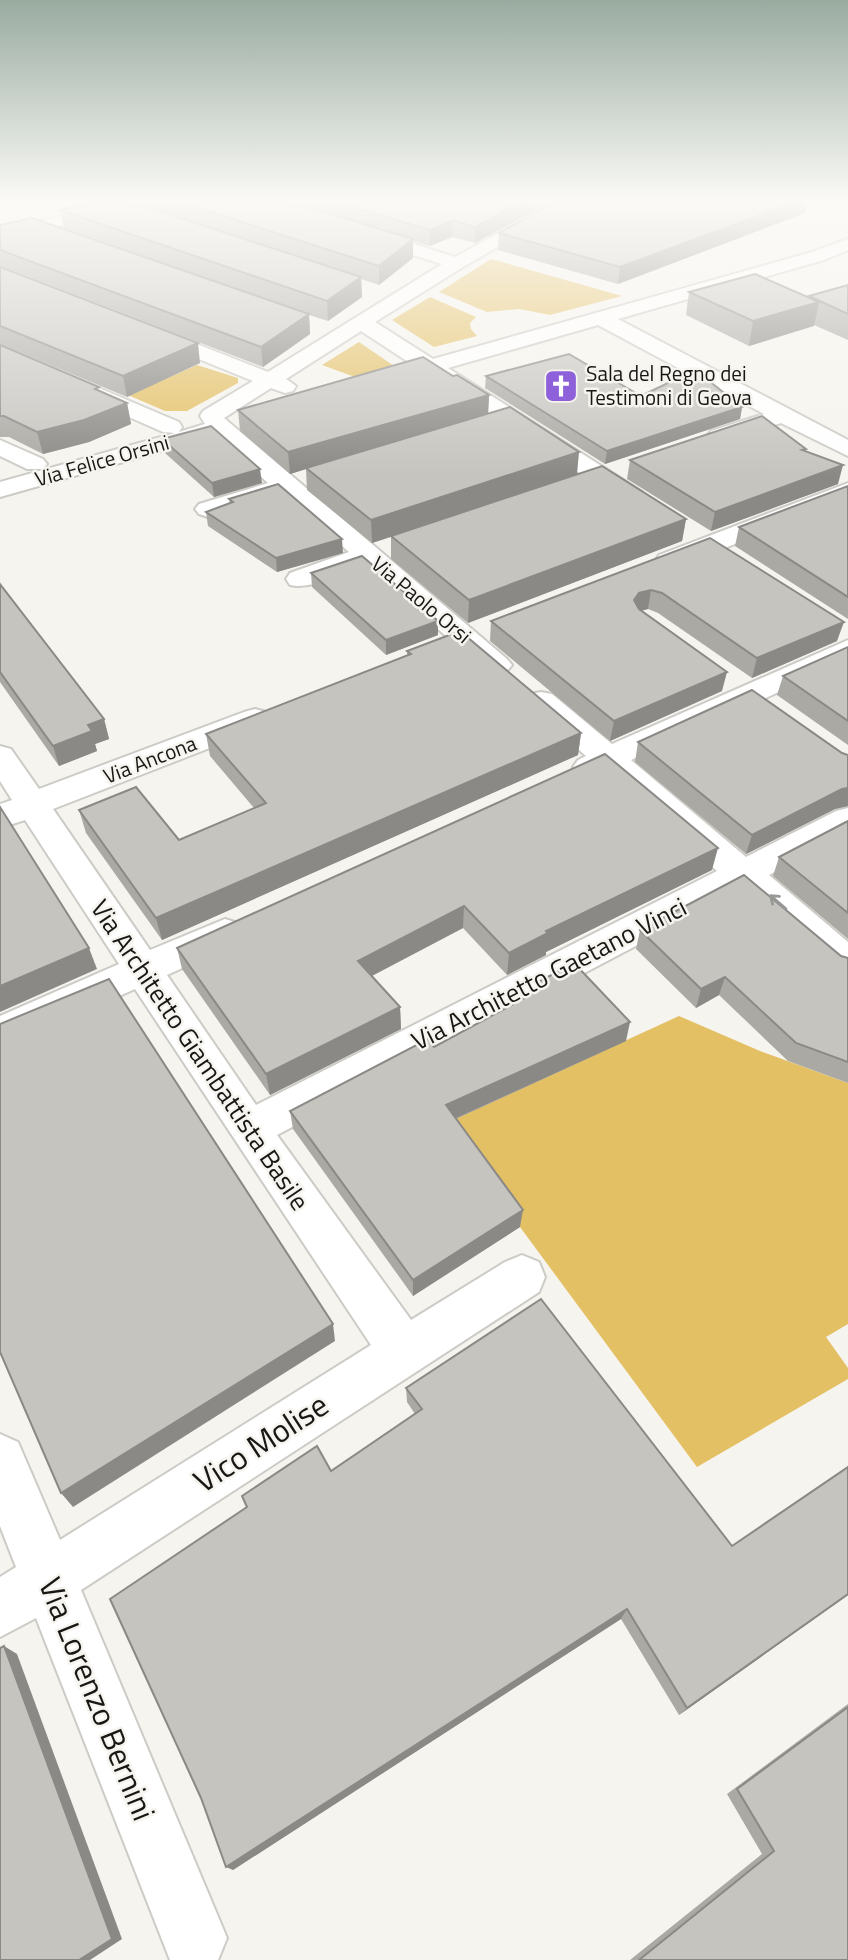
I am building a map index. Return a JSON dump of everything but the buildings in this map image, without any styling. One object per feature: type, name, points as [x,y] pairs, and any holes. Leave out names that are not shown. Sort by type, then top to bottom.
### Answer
[{"type":"street","points":[[377,293],[397,300]]},
{"type":"street","points":[[0,474],[170,427],[225,421],[269,380],[408,293]]},
{"type":"street","points":[[368,385],[686,293]]},
{"type":"street","points":[[600,318],[848,449]]},
{"type":"street","points":[[128,324],[307,394]]},
{"type":"street","points":[[316,326],[351,328],[429,366],[655,511]]},
{"type":"street","points":[[0,352],[170,427]]},
{"type":"street","points":[[692,445],[782,415]]},
{"type":"street","points":[[483,426],[510,419]]},
{"type":"street","name":"Via Paolo Orsi","points":[[225,421],[381,550],[466,638],[848,963]]},
{"type":"street","name":"Via Felice Orsini","points":[[0,490],[225,421]]},
{"type":"street","points":[[0,447],[36,464]]},
{"type":"street","points":[[575,485],[627,467]]},
{"type":"street","points":[[208,509],[298,482]]},
{"type":"street","points":[[645,569],[848,490]]},
{"type":"street","points":[[300,579],[381,550]]},
{"type":"street","points":[[558,781],[608,758],[736,685],[844,636]]},
{"type":"street","points":[[736,685],[781,716]]},
{"type":"street","name":"Via Ancona","points":[[16,811],[274,712]]},
{"type":"street","name":"Via Architetto Giambattista Basile","points":[[0,756],[16,811],[142,971],[404,1352]]},
{"type":"street","name":"Via Architetto Gaetano Vinci","points":[[249,1129],[848,818]]},
{"type":"street","points":[[0,1033],[256,919]]},
{"type":"street","name":"Vico Molise","points":[[0,1609],[522,1277]]},
{"type":"street","name":"Via Lorenzo Bernini","points":[[0,1460],[194,1938]]},
{"type":"shaded area","points":[[443,293],[613,293],[622,296],[550,315],[519,309],[487,312]]},
{"type":"shaded area","points":[[430,297],[476,317],[470,323],[477,336],[434,347],[392,320]]},
{"type":"shaded area","points":[[0,340],[170,377],[197,365],[238,378],[238,383],[187,411],[165,411]]},
{"type":"shaded area","points":[[359,342],[394,366],[355,377],[322,365]]},
{"type":"shaded area","points":[[679,1016],[760,1051],[848,1083],[848,1324],[826,1337],[848,1368],[848,1379],[697,1467],[520,1227],[435,1128]]},
{"type":"place","name":"Sala del Regno dei Testimoni di Geova","points":[[561,386]]}]
